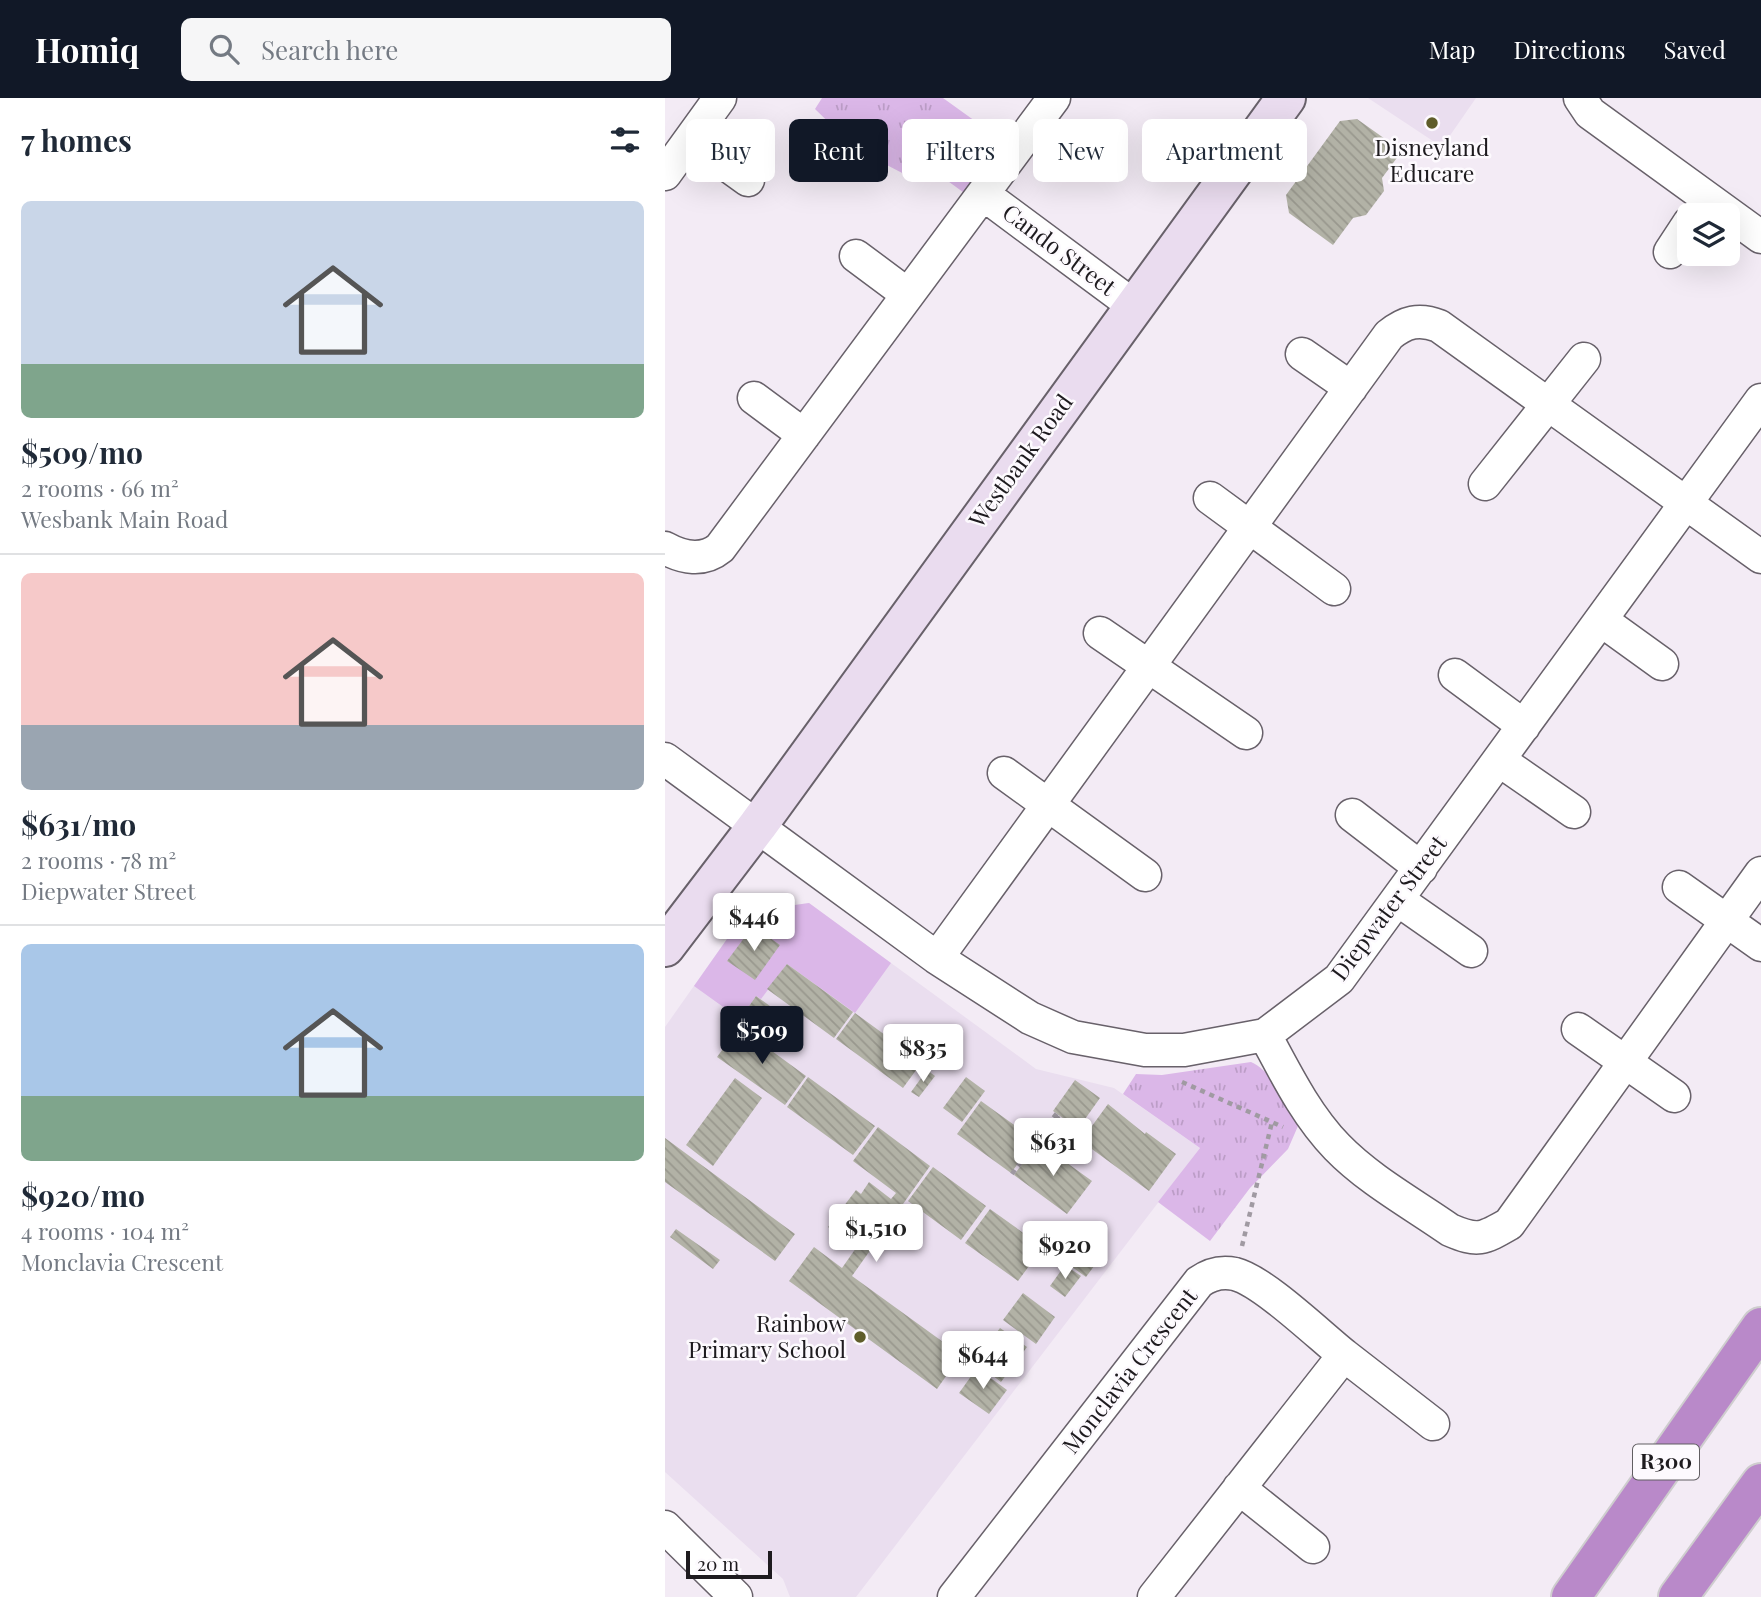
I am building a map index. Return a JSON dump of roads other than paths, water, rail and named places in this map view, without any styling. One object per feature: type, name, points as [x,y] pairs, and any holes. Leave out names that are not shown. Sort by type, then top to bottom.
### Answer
[{"type":"highway","name":"R300","points":[[1571,1597],[1761,1327]]},
{"type":"highway","points":[[1678,1597],[1761,1483]]},
{"type":"street","points":[[705,119],[720,98]]},
{"type":"street","points":[[665,548],[692,558],[714,554],[720,548],[1054,98]]},
{"type":"street","name":"Westbank Road","points":[[665,947],[758,825],[1286,98]]},
{"type":"street","points":[[1580,98],[1590,113],[1696,203]]},
{"type":"street","points":[[665,174],[686,146]]},
{"type":"street","name":"Cando Street","points":[[983,194],[1134,306]]},
{"type":"street","points":[[1740,226],[1761,237]]},
{"type":"street","points":[[1670,252],[1677,241]]},
{"type":"street","points":[[856,256],[907,294]]},
{"type":"street","points":[[937,958],[1389,335],[1410,323],[1423,321],[1446,331],[1761,557]]},
{"type":"street","points":[[1302,354],[1351,388]]},
{"type":"street","points":[[1485,484],[1584,359]]},
{"type":"street","points":[[754,398],[804,435]]},
{"type":"street","name":"Diepwater Street","points":[[665,759],[937,958],[1048,1027],[1073,1037],[1145,1051],[1184,1050],[1265,1035],[1339,979],[1761,400]]},
{"type":"street","points":[[1209,498],[1334,589]]},
{"type":"street","points":[[1601,620],[1662,664]]},
{"type":"street","points":[[1100,633],[1246,733]]},
{"type":"street","points":[[1455,676],[1524,726]]},
{"type":"street","points":[[1499,760],[1574,812]]},
{"type":"street","points":[[1004,773],[1145,875]]},
{"type":"street","points":[[1352,815],[1421,868]]},
{"type":"street","points":[[1265,1035],[1290,1083],[1321,1129],[1340,1150],[1450,1230],[1467,1237],[1484,1238],[1509,1224],[1761,873]]},
{"type":"street","points":[[1679,887],[1761,945]]},
{"type":"street","points":[[1398,900],[1471,950]]},
{"type":"street","points":[[1579,1029],[1674,1096]]},
{"type":"street","name":"Monclavia Crescent","points":[[954,1597],[1199,1282],[1207,1276],[1235,1274],[1253,1283],[1344,1355]]},
{"type":"street","points":[[1154,1597],[1344,1355],[1433,1424]]},
{"type":"street","points":[[1239,1488],[1313,1547]]},
{"type":"street","points":[[665,1527],[736,1597]]},
{"type":"place","name":"Disneyland Educare","points":[[1432,123]]},
{"type":"place","name":"Rainbow Primary School","points":[[860,1337]]}]
